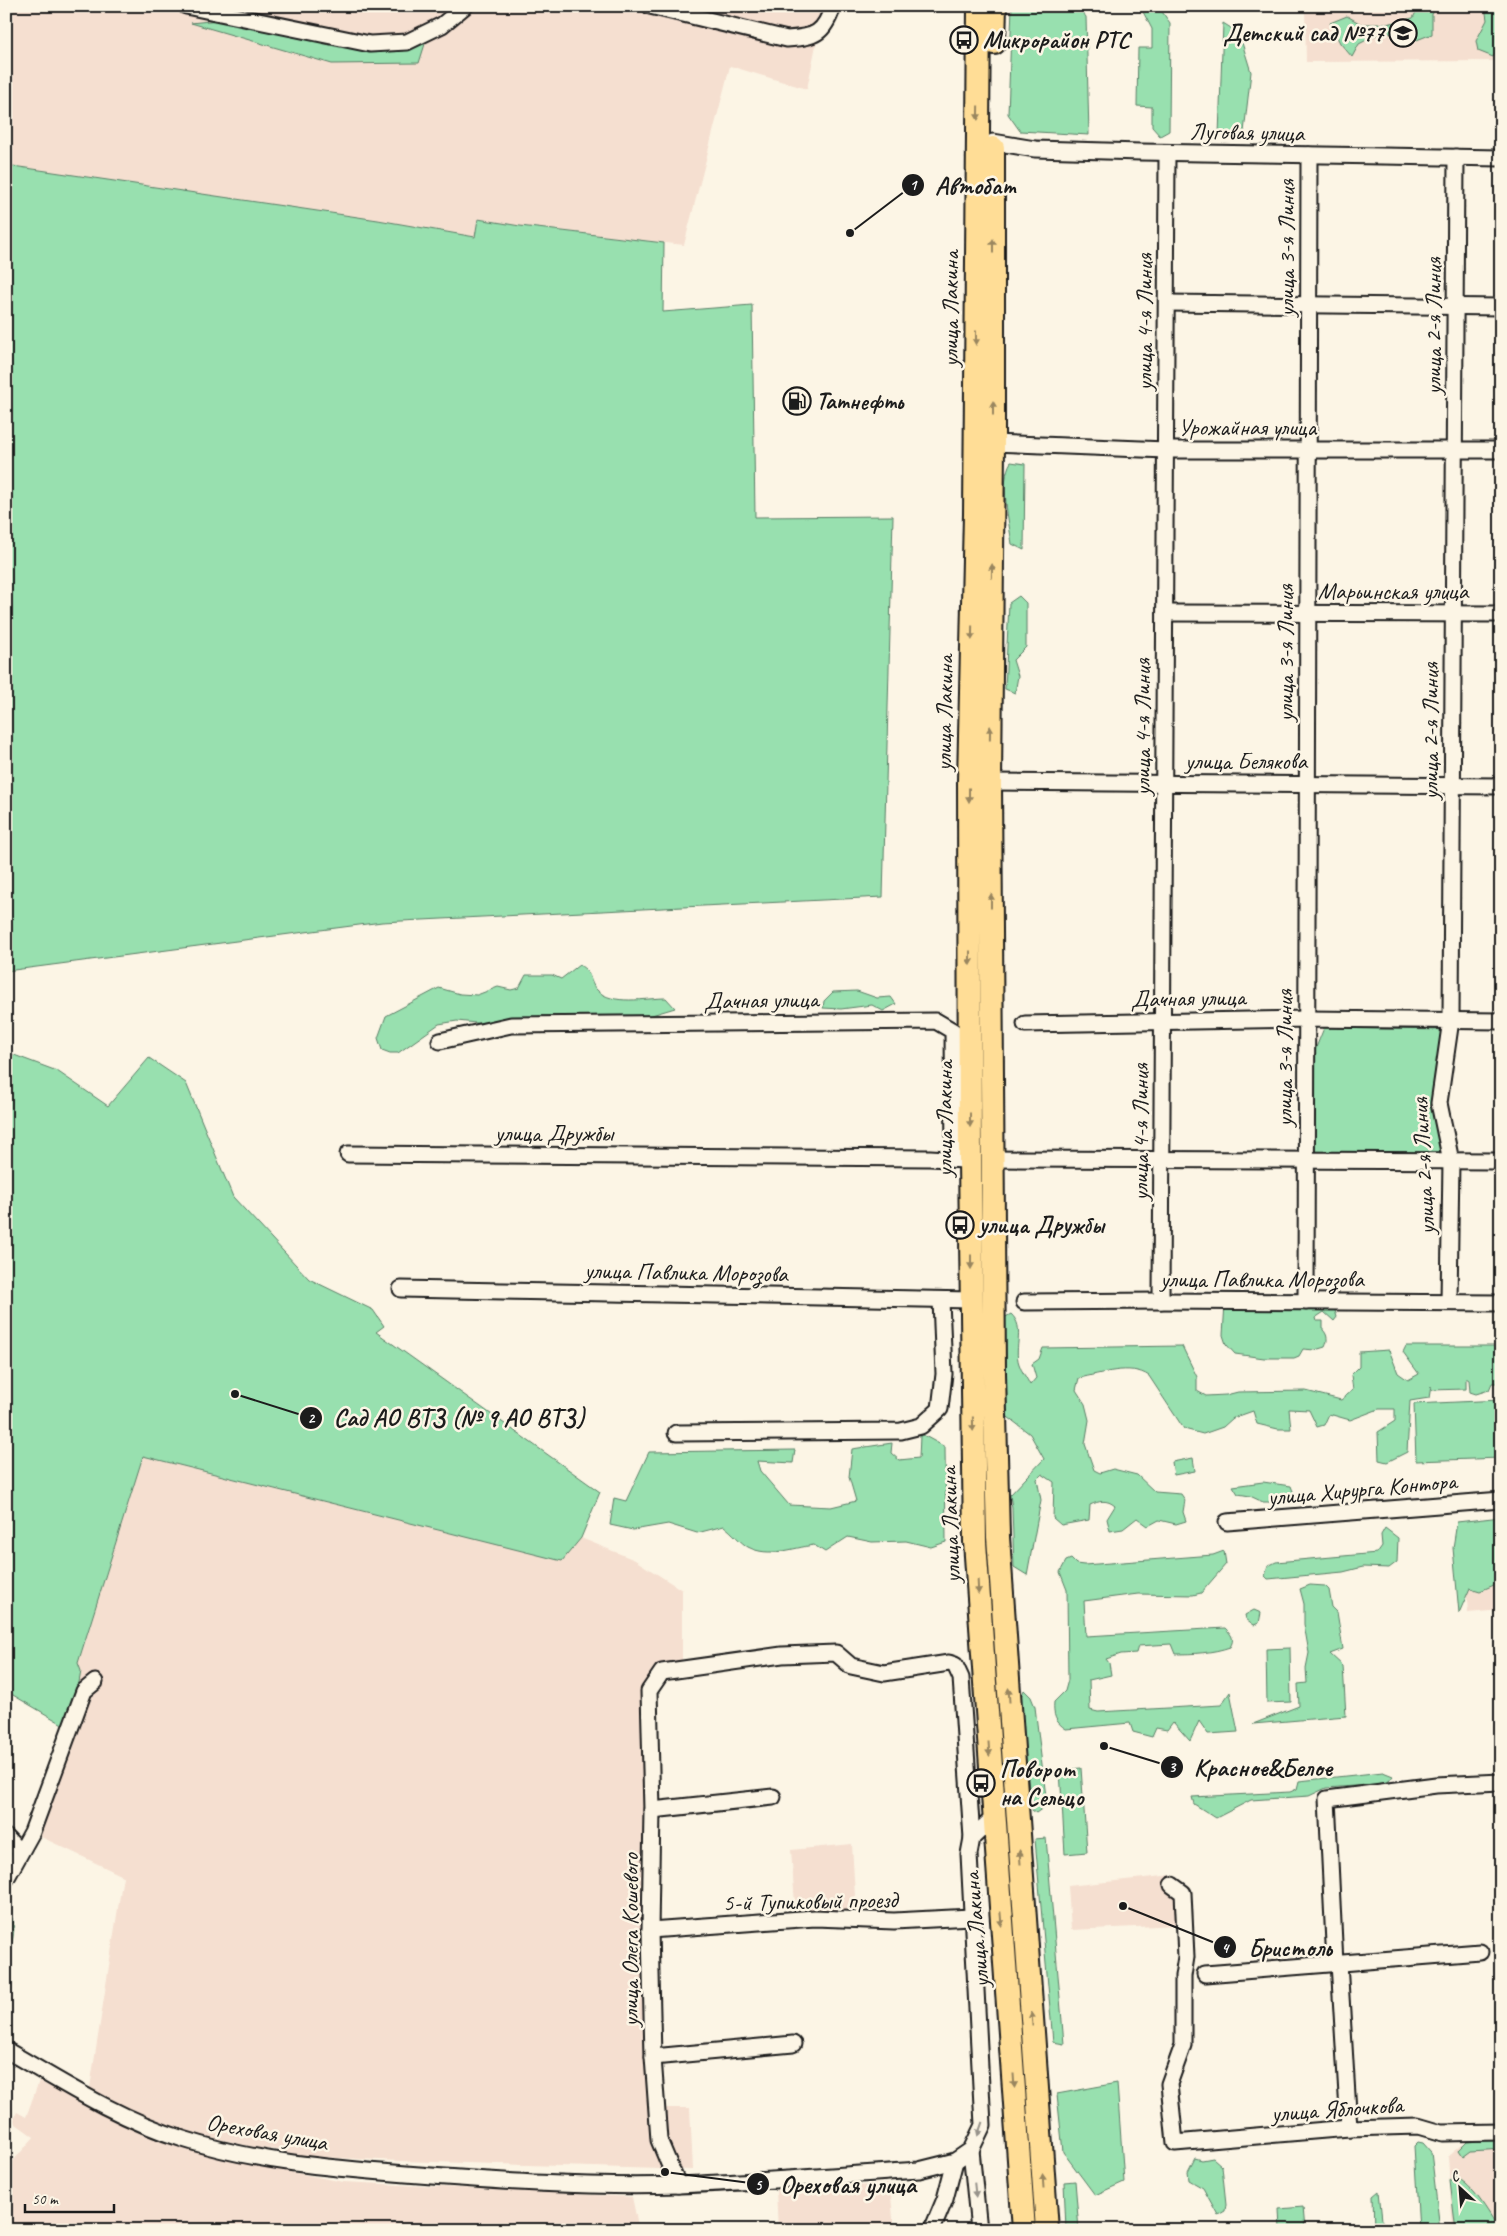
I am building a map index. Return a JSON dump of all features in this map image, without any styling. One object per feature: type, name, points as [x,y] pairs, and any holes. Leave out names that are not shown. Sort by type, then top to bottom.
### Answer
[{"type":"highway","name":"улица Лакина","points":[[990,9],[993,142],[990,782],[972,1160],[1047,2230]]},
{"type":"highway","name":"улица Лакина","points":[[990,9],[969,781],[972,1160],[971,1300],[975,1542],[993,1818],[1024,2230]]},
{"type":"street","points":[[186,6],[370,44],[407,42],[442,26],[465,6]]},
{"type":"street","points":[[650,6],[787,40],[810,38],[828,24],[833,6]]},
{"type":"street","name":"Луговая улица","points":[[993,142],[1036,149],[1501,158]]},
{"type":"street","name":"улица 4-я Линия","points":[[1162,1301],[1167,153]]},
{"type":"street","name":"улица 3-я Линия","points":[[1306,1302],[1309,155]]},
{"type":"street","name":"улица 2-я Линия","points":[[1449,1302],[1451,1161],[1439,1103],[1451,1020],[1456,158]]},
{"type":"street","points":[[1167,303],[1501,307]]},
{"type":"street","name":"Урожайная улица","points":[[993,443],[1166,450],[1501,450]]},
{"type":"street","name":"Марьинская улица","points":[[1165,613],[1501,614]]},
{"type":"street","name":"улица Белякова","points":[[990,782],[1501,786]]},
{"type":"street","name":"Дачная улица","points":[[1026,1024],[1163,1020],[1307,1019],[1501,1021]]},
{"type":"street","name":"Дачная улица","points":[[440,1041],[512,1025],[936,1021],[952,1031],[972,1160]]},
{"type":"street","name":"улица Дружбы","points":[[348,1154],[972,1160],[1501,1161]]},
{"type":"street","name":"улица Павлика Морозова","points":[[400,1288],[971,1300]]},
{"type":"street","points":[[676,1433],[901,1431],[921,1426],[940,1408],[944,1374],[941,1300]]},
{"type":"street","name":"улица Павлика Морозова","points":[[1024,1302],[1501,1303]]},
{"type":"street","name":"улица Хирурга Контора","points":[[1227,1522],[1501,1500]]},
{"type":"street","name":"улица Олега Кошевого","points":[[678,2185],[659,2140],[653,2057],[650,1930],[652,1810],[650,1691],[662,1672],[782,1655],[836,1654],[851,1666],[884,1673],[949,1663],[955,1665]]},
{"type":"street","name":"Ореховая улица","points":[[6,2050],[122,2115],[181,2138],[242,2155],[351,2169],[466,2178],[678,2185],[919,2170],[955,2161],[971,2150],[983,2125],[971,1917],[969,1854],[972,1838],[961,1678],[955,1665]]},
{"type":"street","points":[[6,1880],[32,1832],[84,1691],[95,1682]]},
{"type":"street","points":[[1349,2128],[1327,1799],[1436,1785],[1501,1782]]},
{"type":"street","points":[[652,1810],[773,1797]]},
{"type":"street","points":[[972,1838],[993,1818]]},
{"type":"street","points":[[6,1837],[20,1852]]},
{"type":"street","name":"улица Яблочкова","points":[[1172,1885],[1183,1893],[1186,1957],[1183,1976],[1183,2045],[1170,2084],[1176,2143],[1349,2128],[1418,2126],[1442,2134],[1501,2132]]},
{"type":"street","name":"5-й Тупиковый проезд","points":[[650,1930],[815,1918],[894,1922],[971,1917]]},
{"type":"street","points":[[1205,1974],[1480,1952]]},
{"type":"street","points":[[653,2057],[793,2044]]},
{"type":"street","points":[[971,2150],[979,2230]]},
{"type":"street","points":[[932,2230],[945,2199],[955,2161]]},
{"type":"shaded area","points":[[6,6],[824,6],[807,89],[730,66],[684,245],[520,226],[478,219],[475,237],[378,220],[6,165]]},
{"type":"shaded area","name":"Детский сад №77","points":[[1305,6],[1501,6],[1501,61],[1306,62]]},
{"type":"shaded area","points":[[143,1456],[562,1561],[581,1538],[635,1560],[682,1590],[682,1660],[655,1693],[658,2061],[663,2108],[690,2108],[693,2170],[299,2156],[280,2150],[257,2148],[179,2130],[89,2094],[123,1876],[35,1834],[81,1671],[78,1664]]},
{"type":"shaded area","points":[[1501,1521],[1501,1610],[1468,1613],[1462,1525]]},
{"type":"shaded area","points":[[852,1844],[856,1914],[796,1918],[791,1850]]},
{"type":"shaded area","points":[[1173,1875],[1179,1925],[1071,1930],[1068,1886]]},
{"type":"shaded area","points":[[39,2081],[93,2107],[238,2162],[344,2182],[632,2197],[639,2230],[6,2230],[6,2169],[34,2137],[12,2121],[17,2112],[26,2117]]},
{"type":"shaded area","points":[[1501,2143],[1501,2230],[1453,2230],[1448,2157],[1462,2145]]},
{"type":"shaded area","points":[[890,2184],[894,2230],[778,2230],[776,2190]]},
{"type":"green space","points":[[1012,6],[1078,6],[1086,17],[1089,135],[1020,131],[1008,114]]},
{"type":"green space","points":[[1140,6],[1158,6],[1170,23],[1169,131],[1160,136],[1152,127],[1152,107],[1137,106],[1138,48],[1152,48],[1152,29]]},
{"type":"green space","points":[[1419,6],[1438,6],[1432,14],[1432,34],[1404,45],[1386,30],[1359,44],[1352,57],[1340,43],[1330,23],[1347,16],[1361,24],[1387,24],[1413,18]]},
{"type":"green space","points":[[1485,6],[1501,6],[1501,44],[1493,57],[1478,51],[1476,41],[1487,20]]},
{"type":"green space","points":[[227,19],[372,49],[425,44],[419,63],[332,64],[191,23]]},
{"type":"green space","points":[[1223,23],[1239,33],[1251,72],[1244,132],[1219,135]]},
{"type":"green space","points":[[6,165],[378,220],[475,237],[478,219],[520,226],[664,243],[663,312],[752,305],[755,517],[893,516],[883,897],[382,922],[6,971]]},
{"type":"green space","points":[[1011,462],[1025,464],[1024,550],[1012,544],[1007,513],[1005,490],[1007,470]]},
{"type":"green space","points":[[1019,596],[1026,603],[1026,647],[1013,660],[1018,676],[1015,693],[1005,689],[1009,603]]},
{"type":"green space","points":[[579,965],[586,971],[594,987],[603,995],[620,1000],[666,998],[675,1008],[645,1017],[541,1016],[476,1023],[457,1021],[439,1024],[398,1053],[382,1050],[378,1038],[386,1016],[439,988],[460,994],[477,995],[498,987],[511,990],[519,988],[526,975],[552,975],[561,979]]},
{"type":"green space","points":[[857,991],[877,998],[891,997],[896,1004],[883,1011],[872,1005],[841,1009],[823,1008],[824,1001],[833,992]]},
{"type":"green space","points":[[1324,1028],[1444,1030],[1447,1159],[1321,1158],[1314,1151],[1313,1055]]},
{"type":"green space","points":[[6,1052],[57,1071],[108,1106],[149,1058],[186,1083],[233,1197],[309,1279],[373,1310],[384,1326],[376,1332],[600,1492],[581,1538],[562,1561],[143,1456],[78,1663],[81,1671],[71,1729],[6,1691]]},
{"type":"green space","points":[[1225,1303],[1333,1304],[1337,1317],[1334,1321],[1324,1312],[1315,1318],[1316,1321],[1323,1321],[1323,1330],[1327,1338],[1325,1347],[1315,1350],[1303,1349],[1299,1356],[1294,1358],[1264,1358],[1235,1354],[1226,1344],[1223,1335]]},
{"type":"green space","points":[[1011,1314],[1018,1325],[1019,1331],[1017,1351],[1019,1364],[1030,1385],[1036,1378],[1032,1364],[1039,1359],[1043,1348],[1182,1346],[1197,1377],[1197,1391],[1206,1396],[1238,1392],[1306,1391],[1341,1400],[1353,1390],[1351,1375],[1359,1367],[1359,1352],[1389,1350],[1398,1373],[1408,1380],[1419,1374],[1403,1352],[1406,1346],[1501,1346],[1501,1383],[1492,1383],[1489,1390],[1476,1394],[1470,1392],[1469,1380],[1466,1378],[1466,1389],[1431,1390],[1431,1386],[1429,1398],[1410,1401],[1407,1452],[1387,1462],[1379,1460],[1378,1432],[1395,1421],[1395,1409],[1379,1409],[1350,1420],[1329,1414],[1324,1425],[1317,1427],[1309,1410],[1289,1409],[1291,1429],[1278,1429],[1257,1424],[1253,1411],[1233,1418],[1223,1427],[1203,1434],[1184,1429],[1149,1376],[1142,1372],[1124,1370],[1079,1378],[1076,1390],[1085,1404],[1089,1420],[1085,1444],[1094,1470],[1100,1473],[1113,1469],[1137,1475],[1155,1492],[1181,1494],[1185,1500],[1183,1512],[1186,1521],[1176,1524],[1159,1520],[1148,1526],[1137,1518],[1123,1529],[1110,1531],[1107,1519],[1115,1506],[1103,1501],[1090,1505],[1089,1520],[1061,1525],[1053,1518],[1054,1482],[1042,1474],[1037,1479],[1041,1500],[1027,1575],[1014,1567],[1010,1495],[1044,1459],[1030,1434],[1000,1411],[1002,1319]]},
{"type":"green space","points":[[1501,1400],[1501,1458],[1416,1461],[1414,1404]]},
{"type":"green space","points":[[923,1435],[945,1447],[946,1542],[931,1547],[906,1541],[872,1542],[848,1537],[825,1552],[814,1545],[764,1552],[748,1547],[724,1526],[697,1533],[668,1524],[633,1530],[610,1525],[614,1498],[626,1501],[649,1452],[795,1450],[793,1463],[757,1461],[760,1471],[789,1505],[831,1507],[856,1501],[849,1477],[852,1449],[892,1443],[891,1453],[899,1460],[919,1458],[920,1436]]},
{"type":"green space","points":[[1193,1458],[1195,1471],[1174,1475],[1172,1462]]},
{"type":"green space","points":[[1263,1482],[1291,1486],[1294,1494],[1302,1502],[1263,1502],[1250,1496],[1238,1494],[1233,1486]]},
{"type":"green space","points":[[1501,1517],[1501,1582],[1480,1591],[1470,1588],[1459,1613],[1453,1548],[1457,1522]]},
{"type":"green space","points":[[1385,1528],[1398,1538],[1397,1562],[1389,1568],[1363,1567],[1343,1572],[1268,1579],[1265,1576],[1268,1566],[1276,1562],[1377,1553],[1382,1546],[1381,1535]]},
{"type":"green space","points":[[1224,1551],[1226,1564],[1201,1593],[1193,1595],[1138,1594],[1084,1601],[1086,1636],[1225,1628],[1232,1639],[1230,1647],[1210,1652],[1175,1654],[1171,1644],[1138,1646],[1136,1653],[1121,1654],[1106,1659],[1109,1663],[1111,1675],[1089,1680],[1090,1710],[1098,1712],[1221,1705],[1230,1692],[1238,1732],[1208,1734],[1199,1721],[1190,1741],[1173,1722],[1167,1730],[1156,1728],[1152,1737],[1133,1732],[1130,1723],[1066,1729],[1059,1724],[1054,1714],[1054,1702],[1065,1691],[1068,1680],[1067,1590],[1060,1572],[1066,1561],[1071,1559],[1076,1564],[1084,1565],[1213,1555]]},
{"type":"green space","points":[[1310,1585],[1325,1586],[1329,1590],[1332,1607],[1337,1612],[1343,1649],[1330,1654],[1343,1666],[1346,1716],[1253,1724],[1299,1706],[1298,1684],[1307,1683],[1306,1668],[1309,1653],[1304,1624],[1304,1604],[1300,1589]]},
{"type":"green space","points":[[1254,1610],[1261,1613],[1259,1623],[1254,1625],[1246,1619],[1245,1615]]},
{"type":"green space","points":[[1290,1648],[1291,1702],[1267,1703],[1266,1649]]},
{"type":"green space","points":[[1024,1690],[1031,1697],[1035,1707],[1046,1797],[1043,1808],[1036,1813],[1032,1810],[1030,1800],[1020,1699]]},
{"type":"green space","points":[[1081,1768],[1087,1852],[1065,1854],[1060,1770]]},
{"type":"green space","points":[[1383,1772],[1393,1776],[1389,1781],[1381,1784],[1326,1788],[1309,1796],[1251,1800],[1216,1818],[1194,1804],[1192,1797],[1290,1792],[1297,1789],[1299,1781]]},
{"type":"green space","points":[[1046,1838],[1064,2044],[1053,2042],[1035,1839]]},
{"type":"green space","points":[[6,1911],[14,1927],[13,1939],[6,1957]]},
{"type":"green space","points":[[1117,2083],[1124,2182],[1095,2195],[1063,2152],[1057,2094]]},
{"type":"green space","points":[[1501,2139],[1501,2149],[1471,2151],[1463,2157],[1459,2151],[1468,2142]]},
{"type":"green space","points":[[1418,2142],[1423,2143],[1431,2152],[1440,2230],[1419,2230],[1414,2146]]},
{"type":"green space","points":[[1195,2158],[1202,2160],[1213,2158],[1222,2166],[1226,2204],[1225,2211],[1218,2215],[1203,2188],[1189,2180],[1188,2172]]},
{"type":"green space","points":[[1453,2175],[1461,2179],[1474,2192],[1500,2230],[1456,2230],[1450,2181]]},
{"type":"green space","points":[[1075,2181],[1079,2230],[1066,2230],[1064,2182]]},
{"type":"green space","points":[[1379,2191],[1383,2230],[1374,2230],[1373,2196]]},
{"type":"green space","points":[[1303,2207],[1305,2230],[1280,2230],[1279,2209]]},
{"type":"place","name":"Детский сад №77","points":[[1403,33]]},
{"type":"place","name":"Микрорайон РТС","points":[[964,40]]},
{"type":"place","name":"Автобат","points":[[850,233]]},
{"type":"place","name":"Татнефть","points":[[797,401]]},
{"type":"place","name":"улица Дружбы","points":[[960,1225]]},
{"type":"place","name":"Сад АО ВТЗ (№ 9 АО ВТЗ)","points":[[235,1394]]},
{"type":"place","name":"Красное&Белое","points":[[1104,1746]]},
{"type":"place","name":"Поворот на Сельцо","points":[[981,1783]]},
{"type":"place","name":"Бристоль","points":[[1123,1906]]},
{"type":"place","name":"Ореховая улица","points":[[665,2172]]}]
